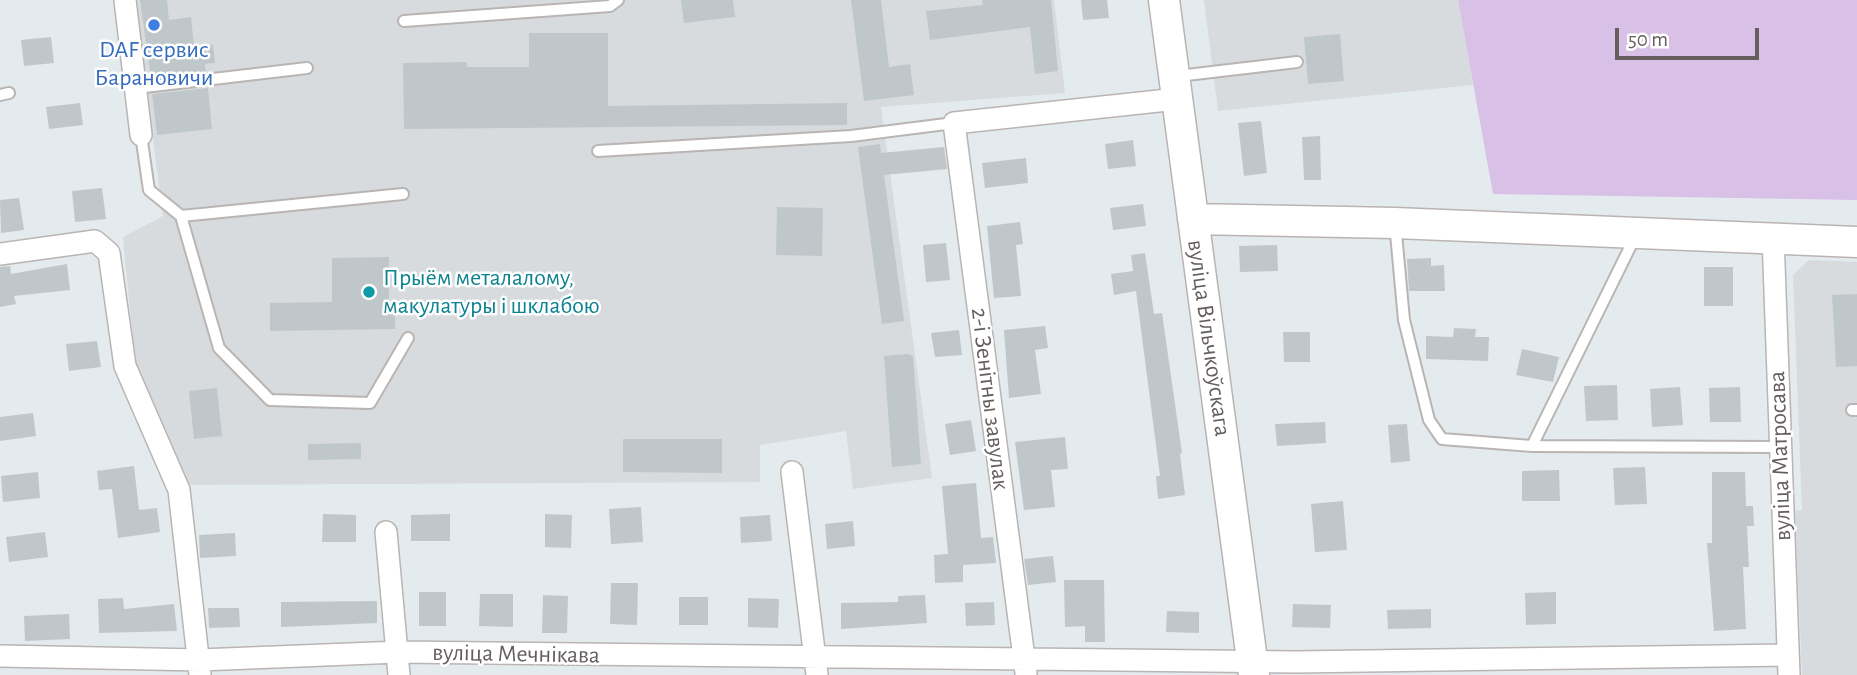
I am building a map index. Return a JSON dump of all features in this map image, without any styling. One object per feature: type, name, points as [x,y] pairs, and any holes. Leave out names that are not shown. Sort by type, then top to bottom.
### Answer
[{"type":"street","points":[[125,0],[141,135]]},
{"type":"street","name":"вуліца Вільчкоўскага","points":[[1164,0],[1253,668]]},
{"type":"street","points":[[954,122],[1175,87]]},
{"type":"street","name":"2-і Зенітны завулак","points":[[954,122],[1025,668]]},
{"type":"street","points":[[1193,219],[1395,222],[1857,242]]},
{"type":"street","name":"вуліца Матросава","points":[[1773,237],[1789,665]]},
{"type":"street","points":[[0,254],[95,241],[109,253],[125,366],[179,490],[200,667]]},
{"type":"street","points":[[792,472],[816,666]]},
{"type":"street","points":[[386,532],[399,675]]},
{"type":"street","name":"вуліца Мечнікава","points":[[0,655],[200,667],[399,652],[595,665],[1025,668],[1789,665]]},
{"type":"lane","points":[[404,21],[610,6],[618,0]]},
{"type":"lane","points":[[1175,87],[1297,62]]},
{"type":"lane","points":[[136,88],[307,68]]},
{"type":"lane","points":[[598,151],[851,136],[954,122]]},
{"type":"lane","points":[[141,135],[149,190],[181,216],[219,348],[270,400],[370,402],[408,338]]},
{"type":"lane","points":[[181,216],[403,194]]},
{"type":"lane","points":[[1395,222],[1404,320],[1429,420],[1442,439],[1532,446],[1779,447]]},
{"type":"lane","points":[[1532,446],[1638,231]]},
{"type":"shaded area","points":[[135,0],[1054,0],[1065,93],[881,107],[932,478],[853,489],[846,431],[760,445],[760,482],[184,485],[136,375],[123,237],[163,216]]},
{"type":"shaded area","points":[[1204,0],[1458,0],[1473,85],[1218,111]]},
{"type":"shaded area","points":[[1458,0],[1857,0],[1857,200],[1493,194]]},
{"type":"shaded area","points":[[1809,260],[1857,262],[1857,675],[1802,675],[1795,511],[1802,510],[1793,275]]},
{"type":"building","points":[[140,0],[167,0],[169,20],[191,17],[194,47],[213,45],[215,63],[205,64],[206,72],[151,78]]},
{"type":"building","points":[[681,0],[733,0],[735,17],[684,23]]},
{"type":"building","points":[[851,0],[881,0],[889,67],[910,64],[914,95],[864,101]]},
{"type":"building","points":[[982,0],[1051,0],[1058,71],[1035,74],[1030,27],[930,40],[926,11],[983,5]]},
{"type":"building","points":[[1081,0],[1107,0],[1109,18],[1083,20]]},
{"type":"building","points":[[529,33],[608,33],[608,106],[847,103],[847,125],[404,129],[403,63],[467,62],[467,67],[529,67]]},
{"type":"building","points":[[1340,34],[1344,81],[1308,84],[1304,37]]},
{"type":"building","points":[[51,37],[54,63],[24,66],[21,40]]},
{"type":"building","points":[[208,88],[212,129],[157,135],[152,94]]},
{"type":"building","points":[[80,103],[83,125],[49,129],[46,107]]},
{"type":"building","points":[[1261,121],[1267,173],[1244,176],[1238,123]]},
{"type":"building","points":[[1320,136],[1321,180],[1304,180],[1302,137]]},
{"type":"building","points":[[1133,140],[1136,166],[1108,169],[1105,144]]},
{"type":"building","points":[[880,144],[881,153],[944,147],[947,169],[884,175],[904,321],[882,324],[858,147]]},
{"type":"building","points":[[1026,158],[1028,183],[985,188],[982,163]]},
{"type":"building","points":[[102,188],[106,219],[75,222],[72,191]]},
{"type":"building","points":[[19,198],[24,230],[1,233],[0,200]]},
{"type":"building","points":[[1143,204],[1146,226],[1113,230],[1110,208]]},
{"type":"building","points":[[777,207],[823,208],[822,256],[776,255]]},
{"type":"building","points":[[1020,222],[1023,244],[1016,245],[1021,296],[994,298],[987,226]]},
{"type":"building","points":[[946,243],[950,280],[926,282],[923,245]]},
{"type":"building","points":[[1277,245],[1278,271],[1240,272],[1239,246]]},
{"type":"building","points":[[1145,253],[1154,314],[1162,313],[1182,453],[1185,495],[1158,499],[1156,476],[1160,476],[1136,291],[1114,295],[1111,274],[1133,271],[1131,255]]},
{"type":"building","name":"Прыём металалому, макулатуры і шклабою","points":[[389,257],[389,303],[395,302],[395,329],[270,331],[270,303],[332,302],[332,258]]},
{"type":"building","points":[[1431,258],[1431,266],[1444,265],[1445,291],[1409,291],[1407,259]]},
{"type":"building","points":[[67,264],[70,290],[14,296],[16,304],[0,307],[0,267],[10,266],[11,274]]},
{"type":"building","points":[[1704,267],[1733,267],[1733,306],[1704,306]]},
{"type":"building","points":[[1857,294],[1857,366],[1836,367],[1832,295]]},
{"type":"building","points":[[1045,326],[1048,348],[1035,350],[1041,394],[1009,398],[1004,330]]},
{"type":"building","points":[[1454,328],[1476,329],[1475,337],[1489,337],[1488,361],[1426,359],[1426,336],[1453,337]]},
{"type":"building","points":[[959,330],[962,355],[935,357],[931,333]]},
{"type":"building","points":[[1283,332],[1310,332],[1310,362],[1284,362]]},
{"type":"building","points":[[97,341],[101,367],[69,371],[66,344]]},
{"type":"building","points":[[1522,349],[1559,357],[1553,382],[1516,375]]},
{"type":"building","points":[[884,356],[913,356],[921,464],[892,467]]},
{"type":"building","points":[[1617,385],[1618,420],[1586,421],[1584,386]]},
{"type":"building","points":[[1680,387],[1683,425],[1652,427],[1650,389]]},
{"type":"building","points":[[1740,387],[1741,422],[1710,422],[1709,388]]},
{"type":"building","points":[[217,388],[222,436],[194,439],[189,391]]},
{"type":"building","points":[[33,413],[36,436],[0,441],[0,417]]},
{"type":"building","points":[[971,420],[976,451],[950,455],[945,424]]},
{"type":"building","points":[[1325,422],[1326,443],[1277,446],[1275,424]]},
{"type":"building","points":[[1407,424],[1410,461],[1391,463],[1388,425]]},
{"type":"building","points":[[1065,437],[1068,469],[1051,470],[1055,507],[1024,510],[1015,442]]},
{"type":"building","points":[[623,439],[722,439],[722,473],[623,472]]},
{"type":"building","points":[[361,443],[361,459],[308,460],[308,444]]},
{"type":"building","points":[[134,466],[139,510],[157,508],[160,532],[118,538],[112,489],[99,490],[97,471]]},
{"type":"building","points":[[1645,467],[1647,504],[1615,505],[1613,468]]},
{"type":"building","points":[[1559,470],[1560,501],[1522,501],[1522,471]]},
{"type":"building","points":[[38,472],[40,498],[3,502],[1,476]]},
{"type":"building","points":[[1712,472],[1745,472],[1746,506],[1753,506],[1754,526],[1747,526],[1749,567],[1743,567],[1746,629],[1714,631],[1707,543],[1712,543]]},
{"type":"building","points":[[976,483],[981,538],[993,537],[996,563],[963,565],[963,582],[935,583],[934,555],[948,554],[942,486]]},
{"type":"building","points":[[1343,501],[1347,550],[1315,552],[1311,504]]},
{"type":"building","points":[[641,507],[643,542],[611,544],[609,509]]},
{"type":"building","points":[[323,514],[356,515],[356,542],[322,542]]},
{"type":"building","points":[[450,514],[450,541],[411,541],[411,515]]},
{"type":"building","points":[[545,514],[572,515],[571,548],[545,547]]},
{"type":"building","points":[[770,515],[772,541],[741,543],[740,517]]},
{"type":"building","points":[[853,521],[855,546],[827,549],[825,524]]},
{"type":"building","points":[[45,532],[48,557],[9,562],[6,537]]},
{"type":"building","points":[[235,533],[236,556],[200,558],[199,535]]},
{"type":"building","points":[[1053,556],[1056,582],[1028,585],[1024,559]]},
{"type":"building","points":[[1064,580],[1104,580],[1105,642],[1085,642],[1085,626],[1065,627]]},
{"type":"building","points":[[611,583],[638,583],[637,625],[610,624]]},
{"type":"building","points":[[419,592],[446,592],[446,626],[419,626]]},
{"type":"building","points":[[1556,592],[1556,624],[1526,625],[1525,593]]},
{"type":"building","points":[[480,594],[513,594],[513,627],[479,626]]},
{"type":"building","points":[[543,595],[568,596],[567,633],[542,633]]},
{"type":"building","points":[[925,595],[927,623],[841,629],[841,603],[898,602],[898,596]]},
{"type":"building","points":[[679,597],[708,597],[708,625],[679,625]]},
{"type":"building","points":[[123,598],[124,609],[174,604],[177,631],[99,633],[98,599]]},
{"type":"building","points":[[748,598],[779,599],[778,628],[748,627]]},
{"type":"building","points":[[377,601],[377,623],[281,627],[281,602]]},
{"type":"building","points":[[994,602],[995,625],[966,626],[965,603]]},
{"type":"building","points":[[1293,604],[1331,605],[1330,628],[1292,627]]},
{"type":"building","points":[[208,608],[239,608],[240,627],[209,628]]},
{"type":"building","points":[[1431,609],[1431,628],[1388,629],[1387,610]]},
{"type":"building","points":[[1167,611],[1199,612],[1199,633],[1166,632]]},
{"type":"building","points":[[69,614],[70,639],[25,641],[24,616]]},
{"type":"place","name":"DAF сервис Барановичи","points":[[154,25]]},
{"type":"place","name":"Прыём металалому, макулатуры і шклабою","points":[[369,292]]}]
